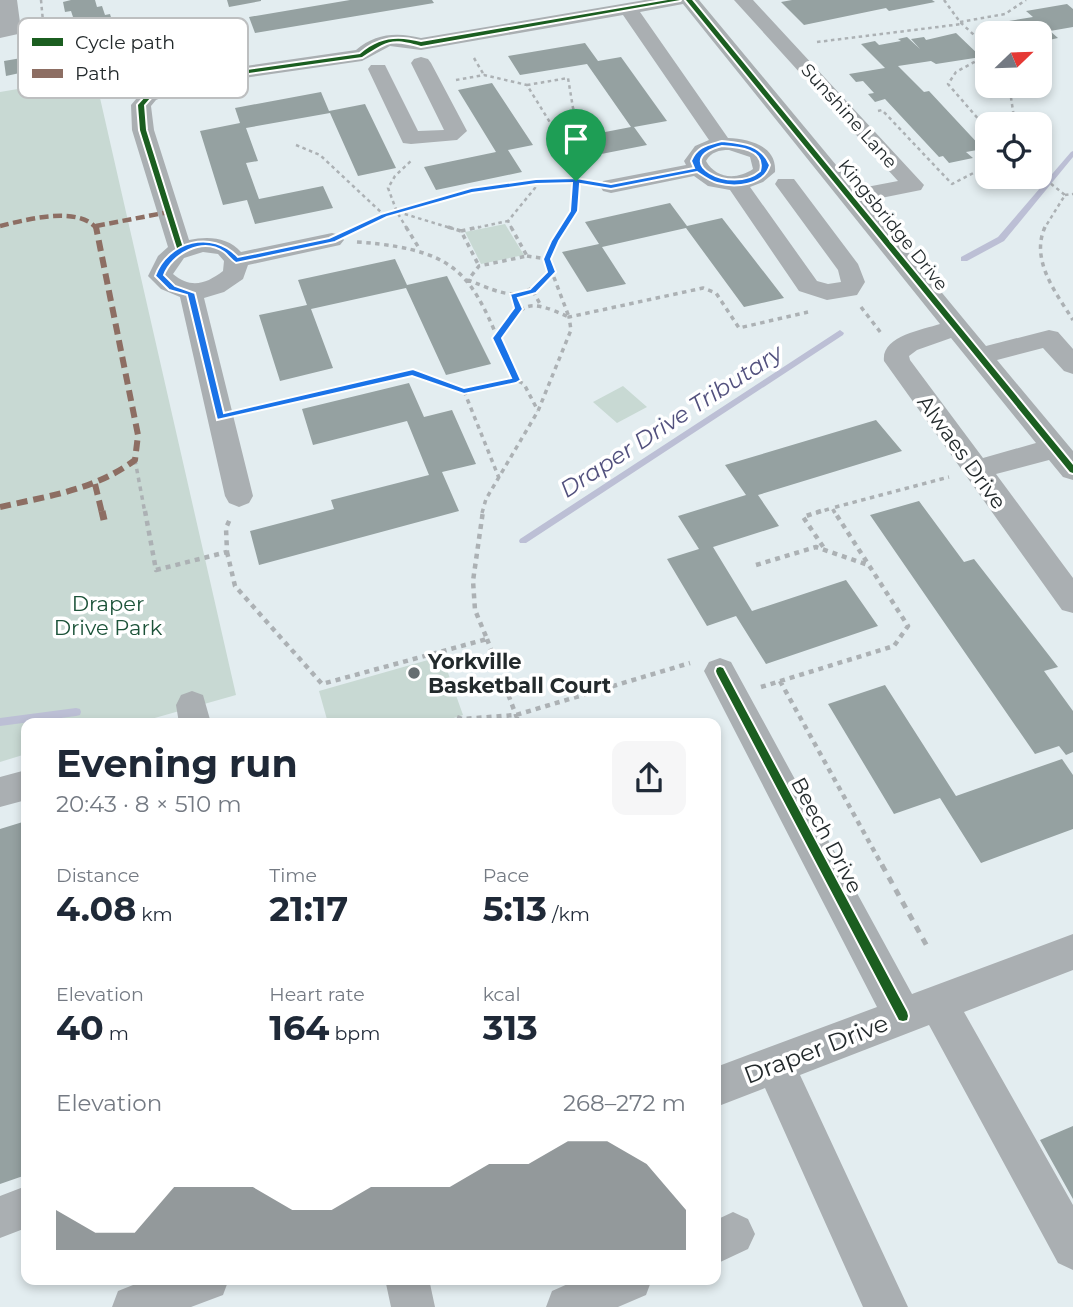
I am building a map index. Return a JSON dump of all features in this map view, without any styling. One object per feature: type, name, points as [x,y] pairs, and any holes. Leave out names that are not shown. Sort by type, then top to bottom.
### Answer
[{"type":"street","points":[[0,32],[11,30],[8,0]]},
{"type":"street","points":[[248,74],[370,62],[407,69],[421,54],[677,0]]},
{"type":"street","name":"Kingsbridge Drive","points":[[689,0],[1073,470]]},
{"type":"street","name":"Sunshine Lane","points":[[743,0],[913,185],[851,197]]},
{"type":"street","points":[[629,10],[722,144]]},
{"type":"street","points":[[400,39],[421,54],[456,131],[450,136],[411,138],[370,62],[370,46],[385,40],[400,39]]},
{"type":"street","points":[[147,98],[141,105],[143,130],[180,248]]},
{"type":"street","points":[[722,144],[743,145],[754,150],[766,165],[764,172],[756,179],[736,183],[718,181],[698,169],[695,161],[698,154],[705,148],[722,144]]},
{"type":"street","points":[[611,186],[698,169]]},
{"type":"street","points":[[736,183],[808,286],[827,292],[848,290],[853,282],[850,269],[786,184]]},
{"type":"street","points":[[236,260],[332,240]]},
{"type":"street","points":[[203,245],[225,248],[236,260],[234,274],[219,286],[191,293],[172,288],[160,276],[164,262],[180,248],[203,245]]},
{"type":"street","points":[[191,293],[239,496]]},
{"type":"street","points":[[896,353],[908,344],[956,328]]},
{"type":"street","points":[[979,356],[1049,338],[1073,365]]},
{"type":"street","name":"Alwaes Drive","points":[[896,353],[900,368],[1073,601]]},
{"type":"street","points":[[975,470],[1055,447]]},
{"type":"street","name":"Beech Drive","points":[[726,683],[921,1010],[1073,1248]]},
{"type":"street","points":[[0,792],[21,786]]},
{"type":"street","name":"Draper Drive","points":[[721,1085],[1071,957]]},
{"type":"street","points":[[775,1065],[886,1307]]},
{"type":"street","points":[[0,1217],[21,1209]]},
{"type":"street","points":[[136,1297],[183,1285]]},
{"type":"street","points":[[408,1285],[413,1307]]},
{"type":"street","points":[[568,1307],[618,1285]]},
{"type":"path","points":[[944,0],[961,23],[975,36]]},
{"type":"path","points":[[817,42],[961,23],[1005,14],[1026,0]]},
{"type":"path","points":[[975,62],[956,72],[948,85],[975,115]]},
{"type":"path","points":[[433,84],[484,75],[527,85],[568,78],[573,108],[583,124],[551,130]]},
{"type":"path","points":[[517,718],[475,610],[473,581],[479,525],[486,499],[538,411],[571,330],[569,317],[547,259],[574,211],[576,181],[570,163],[527,85]]},
{"type":"path","points":[[419,249],[397,212],[388,188],[395,176],[422,151],[427,139]]},
{"type":"path","points":[[296,145],[320,155],[384,215]]},
{"type":"path","points":[[951,184],[975,172]]},
{"type":"path","points":[[397,212],[461,231],[508,221],[536,188],[536,181]]},
{"type":"path","points":[[332,240],[384,215],[471,191],[536,181],[576,181],[611,186]]},
{"type":"path","points":[[1052,185],[1065,195],[1073,194]]},
{"type":"path","points":[[1065,195],[1040,237],[1038,249],[1053,289],[1073,320]]},
{"type":"path","points":[[508,221],[527,256]]},
{"type":"path","points":[[461,231],[479,266]]},
{"type":"path","points":[[332,240],[385,243],[419,249],[468,280],[513,296],[533,291],[551,272]]},
{"type":"path","points":[[468,280],[479,266],[527,256],[547,259]]},
{"type":"path","points":[[468,280],[516,380]]},
{"type":"path","points":[[497,338],[519,309],[540,304],[569,317],[703,288],[716,293],[739,328],[814,311]]},
{"type":"path","points":[[533,291],[540,304]]},
{"type":"path","points":[[513,296],[519,309]]},
{"type":"path","points":[[859,305],[896,353]]},
{"type":"path","points":[[221,418],[413,372],[464,391],[516,380],[524,384],[538,411]]},
{"type":"path","points":[[464,391],[500,479]]},
{"type":"path","points":[[135,460],[156,570],[227,552]]},
{"type":"path","points":[[826,551],[803,517],[975,470]]},
{"type":"path","points":[[239,496],[226,528],[227,552],[235,586],[322,684],[487,639]]},
{"type":"path","points":[[457,717],[516,715],[691,663],[693,668],[715,660],[726,683],[780,681],[894,646],[908,626],[832,508]]},
{"type":"path","points":[[756,565],[816,547],[869,565]]},
{"type":"path","points":[[780,681],[929,948]]},
{"type":"green space","name":"Draper Drive Park","points":[[18,89],[18,98],[100,98],[236,695],[155,718],[21,718],[21,756],[0,762],[0,92]]},
{"type":"green space","points":[[505,224],[524,255],[481,264],[465,232]]},
{"type":"green space","points":[[623,386],[647,407],[617,423],[593,402]]},
{"type":"green space","name":"Yorkville Basketball Court","points":[[442,656],[463,715],[454,718],[327,718],[319,691]]},
{"type":"building","points":[[95,0],[97,7],[102,6],[105,15],[110,14],[111,18],[73,18],[71,11],[65,12],[63,2]]},
{"type":"building","points":[[227,0],[261,0],[261,1],[229,7]]},
{"type":"building","points":[[350,0],[432,0],[434,3],[255,33],[249,17]]},
{"type":"building","points":[[781,2],[935,2],[889,11],[886,8],[804,25]]},
{"type":"building","points":[[1067,4],[1073,9],[1073,27],[1052,31],[1052,21],[1009,21],[1033,17],[1026,11]]},
{"type":"building","points":[[956,33],[975,51],[975,58],[898,66],[924,92],[929,91],[975,140],[975,150],[966,152],[973,158],[949,163],[943,156],[939,157],[885,99],[875,102],[868,94],[874,93],[863,81],[856,82],[849,74],[885,68],[861,44],[875,41],[879,45],[901,41],[898,39],[907,37],[920,49],[911,39],[924,37],[926,40]]},
{"type":"building","points":[[585,43],[598,61],[621,57],[667,121],[634,127],[647,145],[586,157],[574,138],[631,127],[587,64],[520,75],[508,56]]},
{"type":"building","points":[[18,59],[18,73],[6,76],[4,61]]},
{"type":"building","points":[[492,83],[533,145],[508,150],[522,172],[436,190],[424,167],[496,152],[458,90]]},
{"type":"building","points":[[321,92],[329,111],[365,104],[396,168],[358,176],[330,113],[246,128],[258,161],[246,163],[259,199],[323,186],[333,208],[255,224],[247,200],[223,205],[200,131],[240,123],[235,108]]},
{"type":"building","points":[[670,203],[687,226],[722,218],[784,298],[744,307],[686,228],[602,247],[626,284],[587,292],[562,252],[599,244],[585,222]]},
{"type":"building","points":[[395,259],[407,285],[447,276],[491,364],[446,375],[406,288],[311,309],[333,368],[280,381],[259,315],[307,305],[298,280]]},
{"type":"building","points":[[409,383],[424,417],[452,410],[476,464],[442,472],[459,511],[259,565],[250,531],[334,509],[331,500],[429,475],[407,421],[313,445],[302,409]]},
{"type":"building","points":[[876,420],[902,451],[758,495],[779,526],[713,547],[752,611],[846,580],[878,626],[766,664],[736,616],[707,626],[667,559],[699,549],[678,516],[746,495],[725,465]]},
{"type":"building","points":[[919,501],[964,562],[974,559],[1058,667],[1044,671],[1073,711],[1073,752],[1066,755],[1059,746],[1035,754],[870,515]]},
{"type":"building","points":[[885,685],[956,796],[1062,759],[1073,775],[1073,829],[981,863],[940,798],[894,814],[828,704]]},
{"type":"building","points":[[21,823],[21,1177],[0,1184],[0,829]]},
{"type":"building","points":[[1073,1126],[1073,1199],[1040,1140]]},
{"type":"waterway","name":"Draper Drive Tributary","points":[[964,259],[1001,239],[1073,153]]},
{"type":"waterway","name":"Draper Drive Tributary","points":[[523,541],[840,333]]},
{"type":"waterway","name":"Draper Drive Tributary","points":[[30,718],[76,712]]},
{"type":"waterway","name":"Draper Drive Tributary","points":[[0,722],[21,719]]},
{"type":"marked path","points":[[96,226],[169,212]]},
{"type":"marked path","points":[[0,226],[49,216],[73,217],[96,226],[138,435],[135,460],[121,471],[88,486],[0,507]]},
{"type":"marked path","points":[[95,484],[104,520]]},
{"type":"cycle path","points":[[248,72],[362,55],[375,45],[390,40],[421,44],[677,0]]},
{"type":"cycle path","points":[[689,0],[1073,470]]},
{"type":"cycle path","points":[[147,98],[141,105],[143,130],[180,248]]},
{"type":"cycle path","points":[[720,671],[903,1016]]},
{"type":"place","name":"Yorkville Basketball Court","points":[[414,673]]},
{"type":"route","points":[[576,181],[536,181],[471,191],[384,215],[332,240],[236,260],[225,248],[203,245],[180,248],[164,262],[160,276],[172,288],[191,293],[221,418],[413,372],[464,391],[516,380],[497,338],[519,309],[513,296],[533,291],[551,272],[547,259],[574,211],[576,181],[611,186],[698,169],[718,181],[745,183],[756,179],[764,172],[766,165],[754,150],[743,145],[717,144],[698,154],[695,161],[698,169],[611,186],[576,181]]}]
